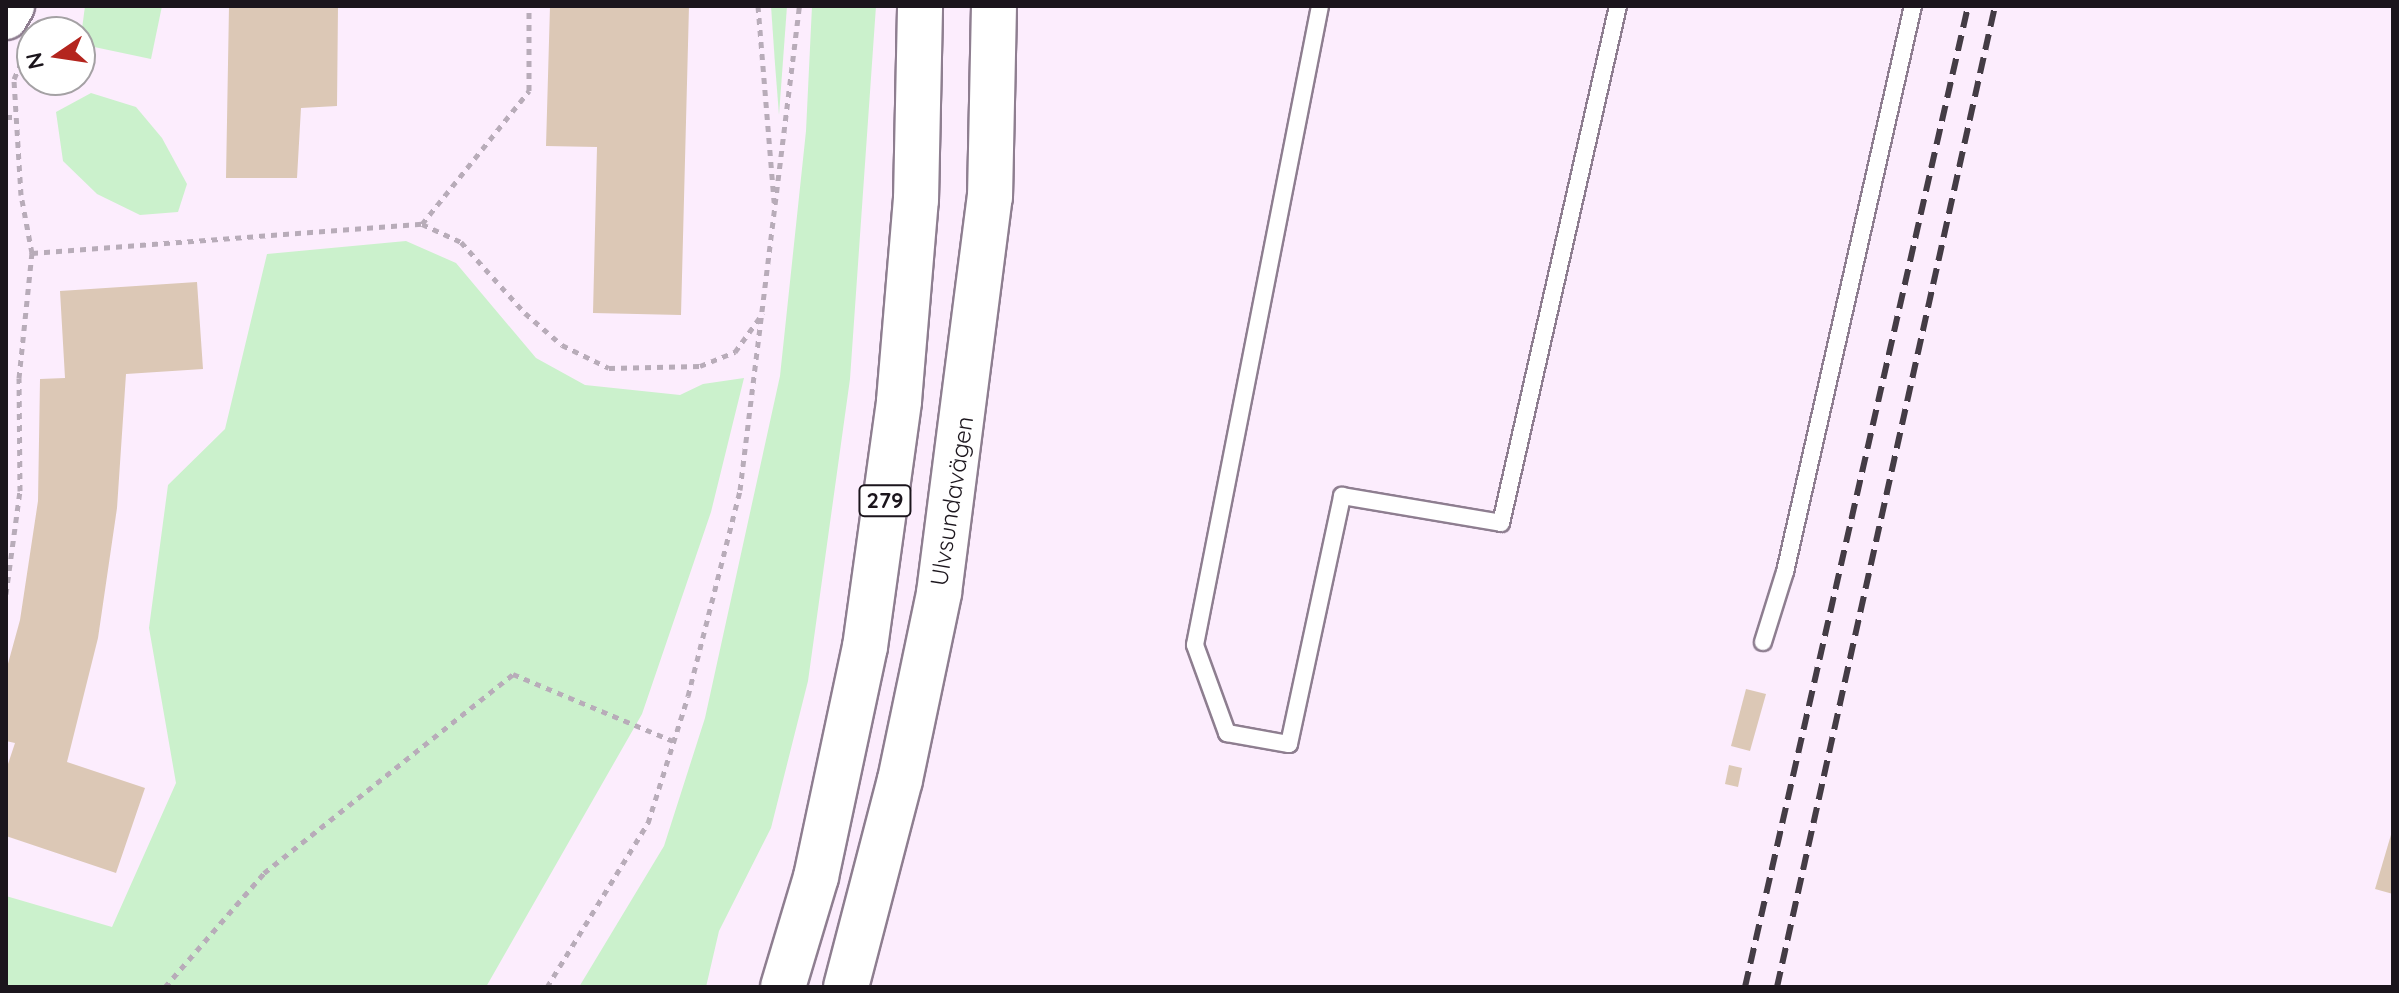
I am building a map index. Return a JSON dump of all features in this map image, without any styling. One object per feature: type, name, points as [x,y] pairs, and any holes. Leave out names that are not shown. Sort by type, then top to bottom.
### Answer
[{"type":"main road","name":"279","points":[[783,987],[816,877],[865,647],[893,448],[916,200],[920,6]]},
{"type":"main road","name":"Ulvsundavägen","points":[[846,987],[900,780],[948,534],[990,197],[994,6]]},
{"type":"lane","points":[[1320,6],[1195,645],[1227,733],[1289,744],[1342,496],[1501,523],[1618,6]]},
{"type":"lane","points":[[1763,642],[1785,572],[1913,6]]},
{"type":"path","points":[[422,224],[529,91],[529,6]]},
{"type":"path","points":[[758,6],[775,215]]},
{"type":"path","points":[[547,987],[648,823],[740,490],[799,6]]},
{"type":"path","points":[[6,594],[20,491],[19,378],[32,253],[21,195],[13,19]]},
{"type":"path","points":[[6,117],[17,117]]},
{"type":"path","points":[[32,253],[422,224],[461,242],[525,313],[562,345],[609,368],[700,366],[735,352],[763,312]]},
{"type":"path","points":[[165,987],[264,873],[513,674],[673,741]]},
{"type":"green space","points":[[85,6],[162,6],[151,59],[96,47],[96,16],[84,16]]},
{"type":"green space","points":[[771,6],[787,6],[779,115],[775,64]]},
{"type":"green space","points":[[812,6],[876,6],[850,379],[808,681],[771,828],[719,931],[706,987],[579,987],[664,846],[705,718],[780,376],[806,131]]},
{"type":"green space","points":[[96,95],[136,107],[162,138],[187,184],[178,212],[140,215],[97,194],[63,161],[56,112],[85,96]]},
{"type":"green space","points":[[406,241],[456,263],[536,358],[585,385],[680,395],[703,384],[744,378],[711,512],[642,714],[486,987],[6,987],[6,896],[112,927],[176,783],[149,628],[168,485],[225,429],[267,254]]},
{"type":"building","points":[[229,6],[338,6],[337,106],[301,108],[297,178],[226,178]]},
{"type":"building","points":[[550,6],[689,6],[681,315],[593,313],[597,147],[546,146]]},
{"type":"building","points":[[197,282],[203,369],[126,374],[117,508],[98,638],[67,762],[145,788],[116,873],[6,836],[6,770],[15,743],[6,741],[6,671],[20,620],[38,501],[40,379],[65,378],[60,291]]},
{"type":"building","points":[[1746,689],[1766,694],[1750,751],[1731,746]]},
{"type":"building","points":[[1729,765],[1742,768],[1738,787],[1725,784]]},
{"type":"building","points":[[2393,828],[2393,894],[2375,889]]},
{"type":"railway","points":[[1745,987],[1968,6]]},
{"type":"railway","points":[[1777,987],[1995,6]]}]
